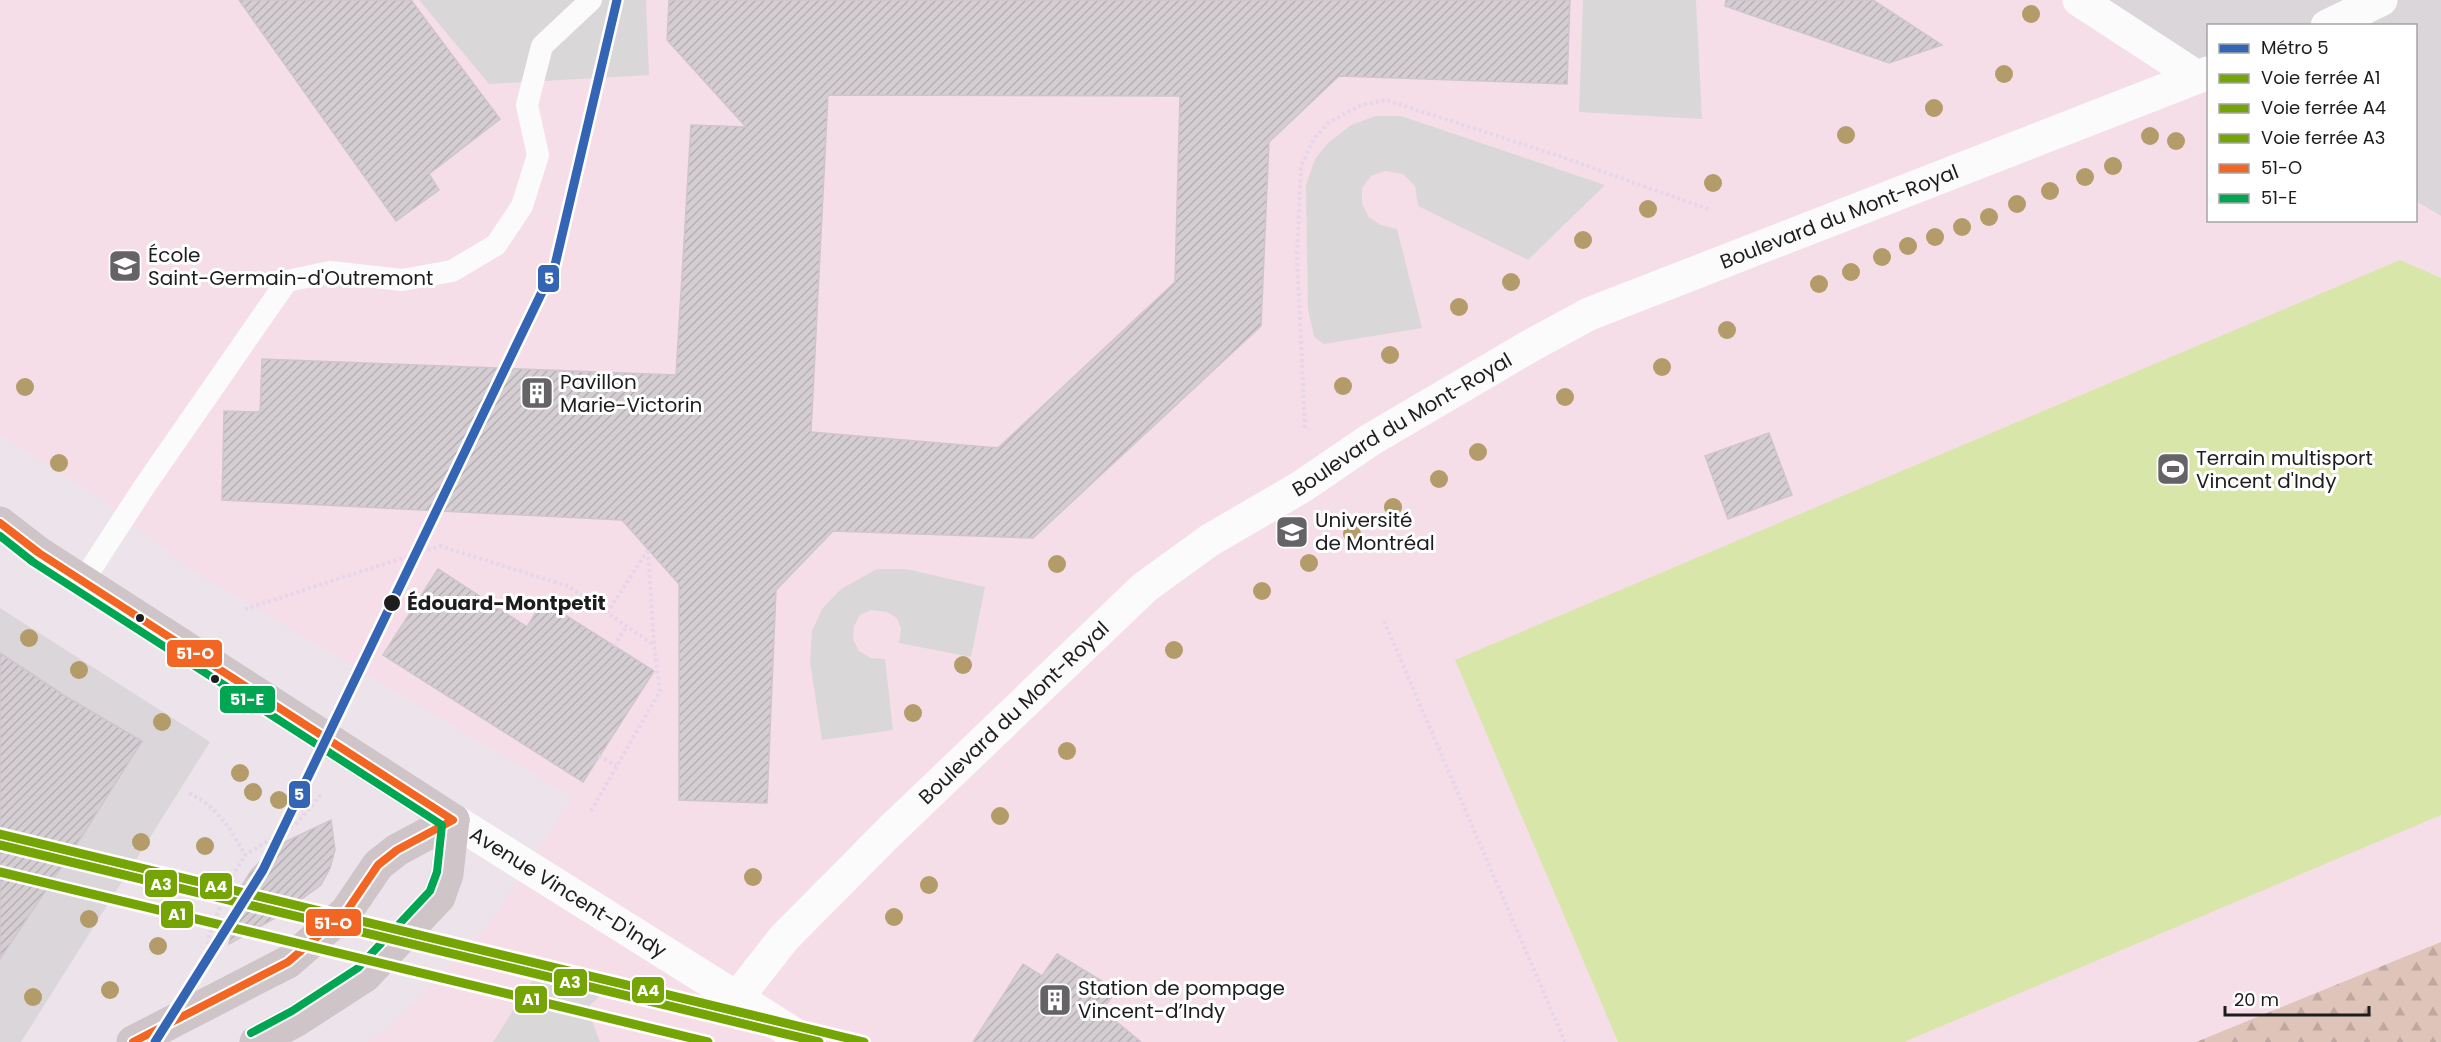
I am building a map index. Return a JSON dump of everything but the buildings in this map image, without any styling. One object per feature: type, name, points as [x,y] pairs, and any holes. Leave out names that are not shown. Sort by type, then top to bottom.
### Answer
[{"type":"street","points":[[2079,0],[2203,75]]},
{"type":"street","points":[[2331,24],[2381,0]]},
{"type":"street","name":"Boulevard du Mont-Royal","points":[[737,998],[784,938],[889,832],[1145,587],[1210,540],[1301,487],[1380,434],[1589,314],[2203,75]]},
{"type":"street","name":"Avenue Vincent-D'Indy","points":[[3,531],[453,820],[807,1042]]},
{"type":"street","points":[[133,1042],[288,962],[346,912],[378,866],[397,850],[453,820]]},
{"type":"street","points":[[256,1042],[297,1020],[365,976],[439,897],[447,874],[453,820]]},
{"type":"lane","points":[[83,581],[144,487],[286,281],[330,272],[412,278],[452,271],[496,245],[522,206],[538,154],[527,105],[542,46],[591,0]]},
{"type":"path","points":[[1305,428],[1297,255],[1301,166],[1314,139],[1328,123],[1344,113],[1361,105],[1386,100],[1556,155],[1708,209]]},
{"type":"path","points":[[244,609],[440,546],[568,586],[654,645]]},
{"type":"path","points":[[591,811],[660,691],[654,645],[648,549],[607,613]]},
{"type":"path","points":[[1384,621],[1565,1042]]},
{"type":"path","points":[[614,646],[626,627]]},
{"type":"path","points":[[599,756],[616,766]]},
{"type":"path","points":[[189,793],[206,802],[227,822],[245,855]]},
{"type":"path","points":[[206,959],[209,936],[229,883],[245,855],[297,823],[321,795]]},
{"type":"path","points":[[140,871],[168,889],[229,883]]},
{"type":"shaded area","name":"Université de Montréal","points":[[0,0],[2071,0],[2207,82],[2207,222],[2417,222],[2417,202],[2441,216],[2441,1042],[366,1042],[388,1028],[486,928],[572,797],[188,568],[97,496],[0,435]]},
{"type":"shaded area","points":[[419,0],[646,0],[649,75],[489,84]]},
{"type":"shaded area","points":[[1583,0],[1696,0],[1702,119],[1579,112]]},
{"type":"shaded area","points":[[2071,0],[2441,0],[2441,223],[2417,208],[2417,24],[2207,24],[2207,83]]},
{"type":"shaded area","points":[[1376,116],[1401,116],[1605,185],[1528,260],[1418,206],[1415,186],[1403,174],[1385,171],[1371,176],[1362,188],[1362,204],[1369,217],[1381,225],[1397,229],[1422,328],[1324,344],[1314,337],[1308,309],[1306,185],[1315,159],[1328,143],[1351,125]]},
{"type":"shaded area","points":[[877,569],[906,569],[985,587],[971,657],[899,643],[901,629],[897,618],[887,612],[871,610],[860,615],[854,626],[853,639],[859,651],[871,658],[885,659],[893,730],[822,740],[810,662],[812,631],[822,609],[841,589]]},
{"type":"shaded area","points":[[0,608],[210,742],[21,1042],[0,1042]]},
{"type":"shaded area","points":[[546,959],[602,994],[587,1008],[600,1042],[493,1042]]},
{"type":"green space","name":"Terrain multisport Vincent d'Indy","points":[[2400,260],[2441,278],[2441,815],[1904,1042],[1618,1042],[1455,660]]},
{"type":"green space","points":[[2441,942],[2441,1042],[2196,1042]]},
{"type":"metro line","name":"5","points":[[155,1042],[263,870],[555,265],[617,0]]},
{"type":"rail line","name":"A4","points":[[0,834],[864,1042]]},
{"type":"rail line","name":"A3","points":[[0,845],[819,1042]]},
{"type":"rail line","name":"A1","points":[[0,872],[708,1042]]},
{"type":"transit line","name":"51-O","points":[[0,523],[39,553],[453,820],[397,850],[378,865],[346,912],[288,962],[133,1042]]},
{"type":"transit line","name":"51-E","points":[[0,536],[33,562],[442,825],[437,872],[430,891],[358,968],[292,1011],[251,1033]]},
{"type":"place","name":"École Saint-Germain-d'Outremont","points":[[125,266]]},
{"type":"place","name":"Pavillon Marie-Victorin","points":[[537,393]]},
{"type":"place","name":"Terrain multisport Vincent d'Indy","points":[[2173,469]]},
{"type":"place","name":"Université de Montréal","points":[[1292,532]]},
{"type":"place","name":"Édouard-Montpetit","points":[[392,603]]},
{"type":"place","name":"Station de pompage Vincent-d’Indy","points":[[1055,1000]]}]
